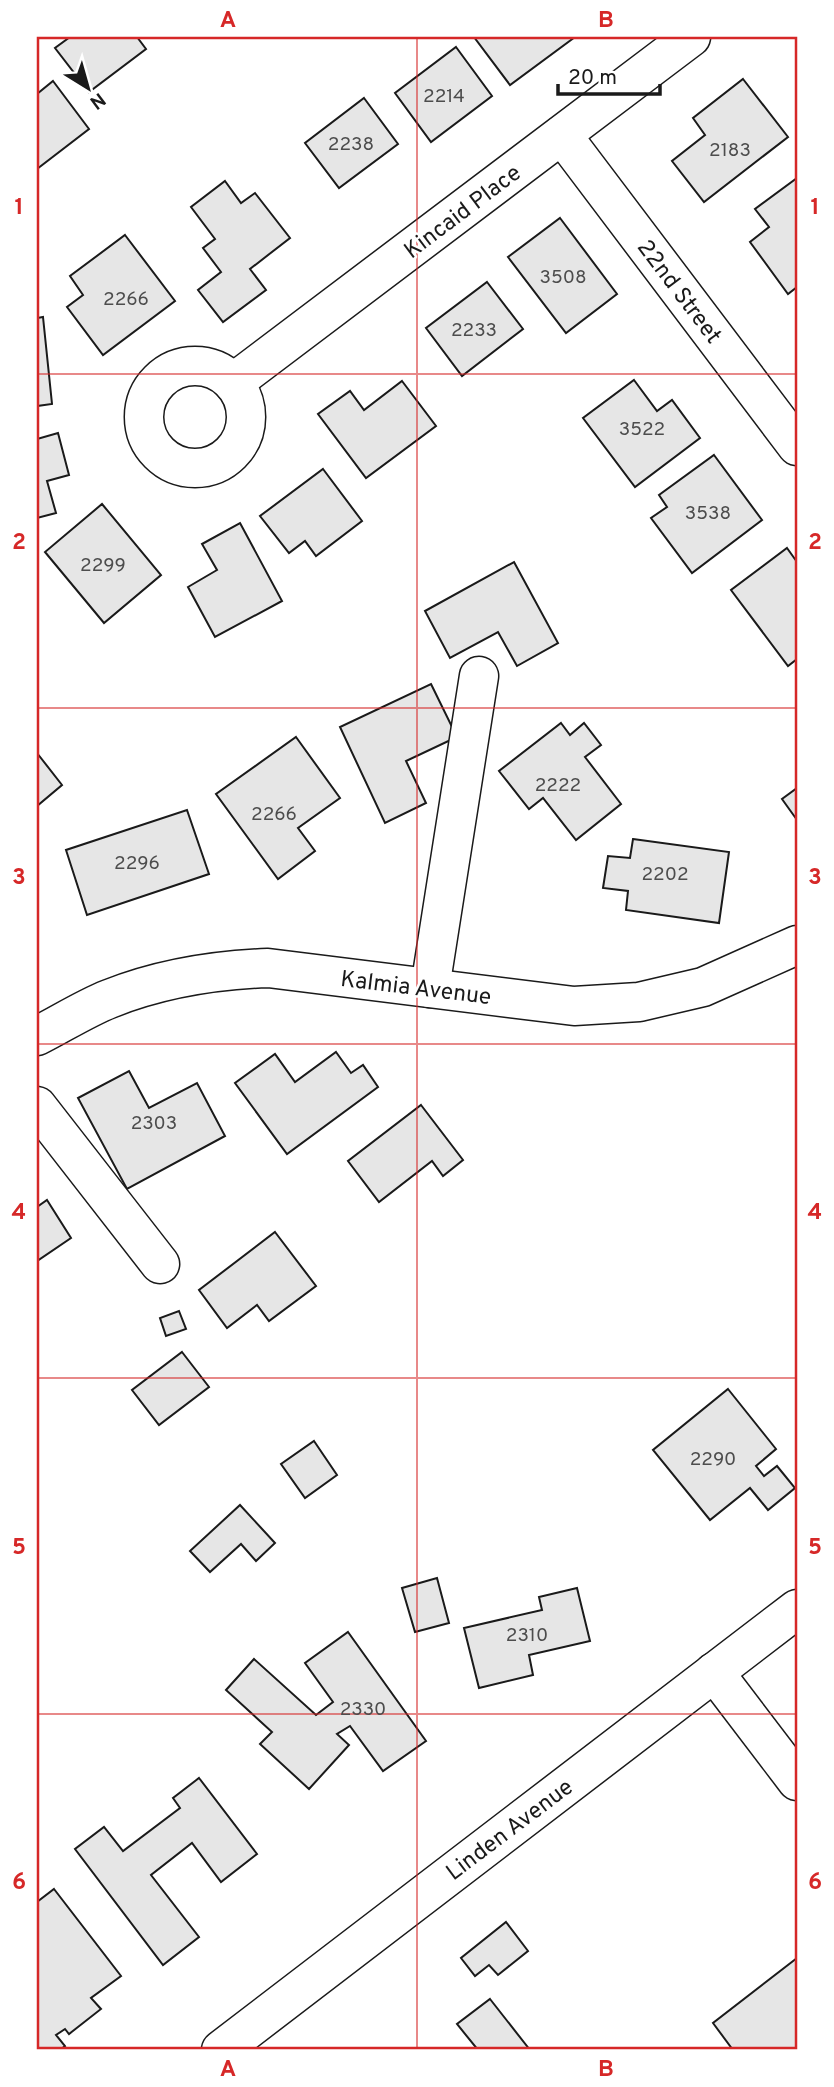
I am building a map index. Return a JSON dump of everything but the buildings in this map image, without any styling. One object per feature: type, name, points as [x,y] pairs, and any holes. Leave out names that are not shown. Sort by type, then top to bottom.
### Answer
[{"type":"street","name":"Kincaid Place","points":[[233,383],[691,37]]},
{"type":"street","name":"22nd Street","points":[[562,135],[797,446]]},
{"type":"street","points":[[430,988],[479,676]]},
{"type":"street","name":"Kalmia Avenue","points":[[37,1036],[109,999],[176,979],[245,969],[268,968],[574,1006],[639,1002],[703,987],[797,945]]},
{"type":"street","points":[[37,1107],[160,1264]]},
{"type":"street","name":"Linden Avenue","points":[[221,2050],[797,1609]]},
{"type":"street","points":[[714,1672],[797,1781]]}]
